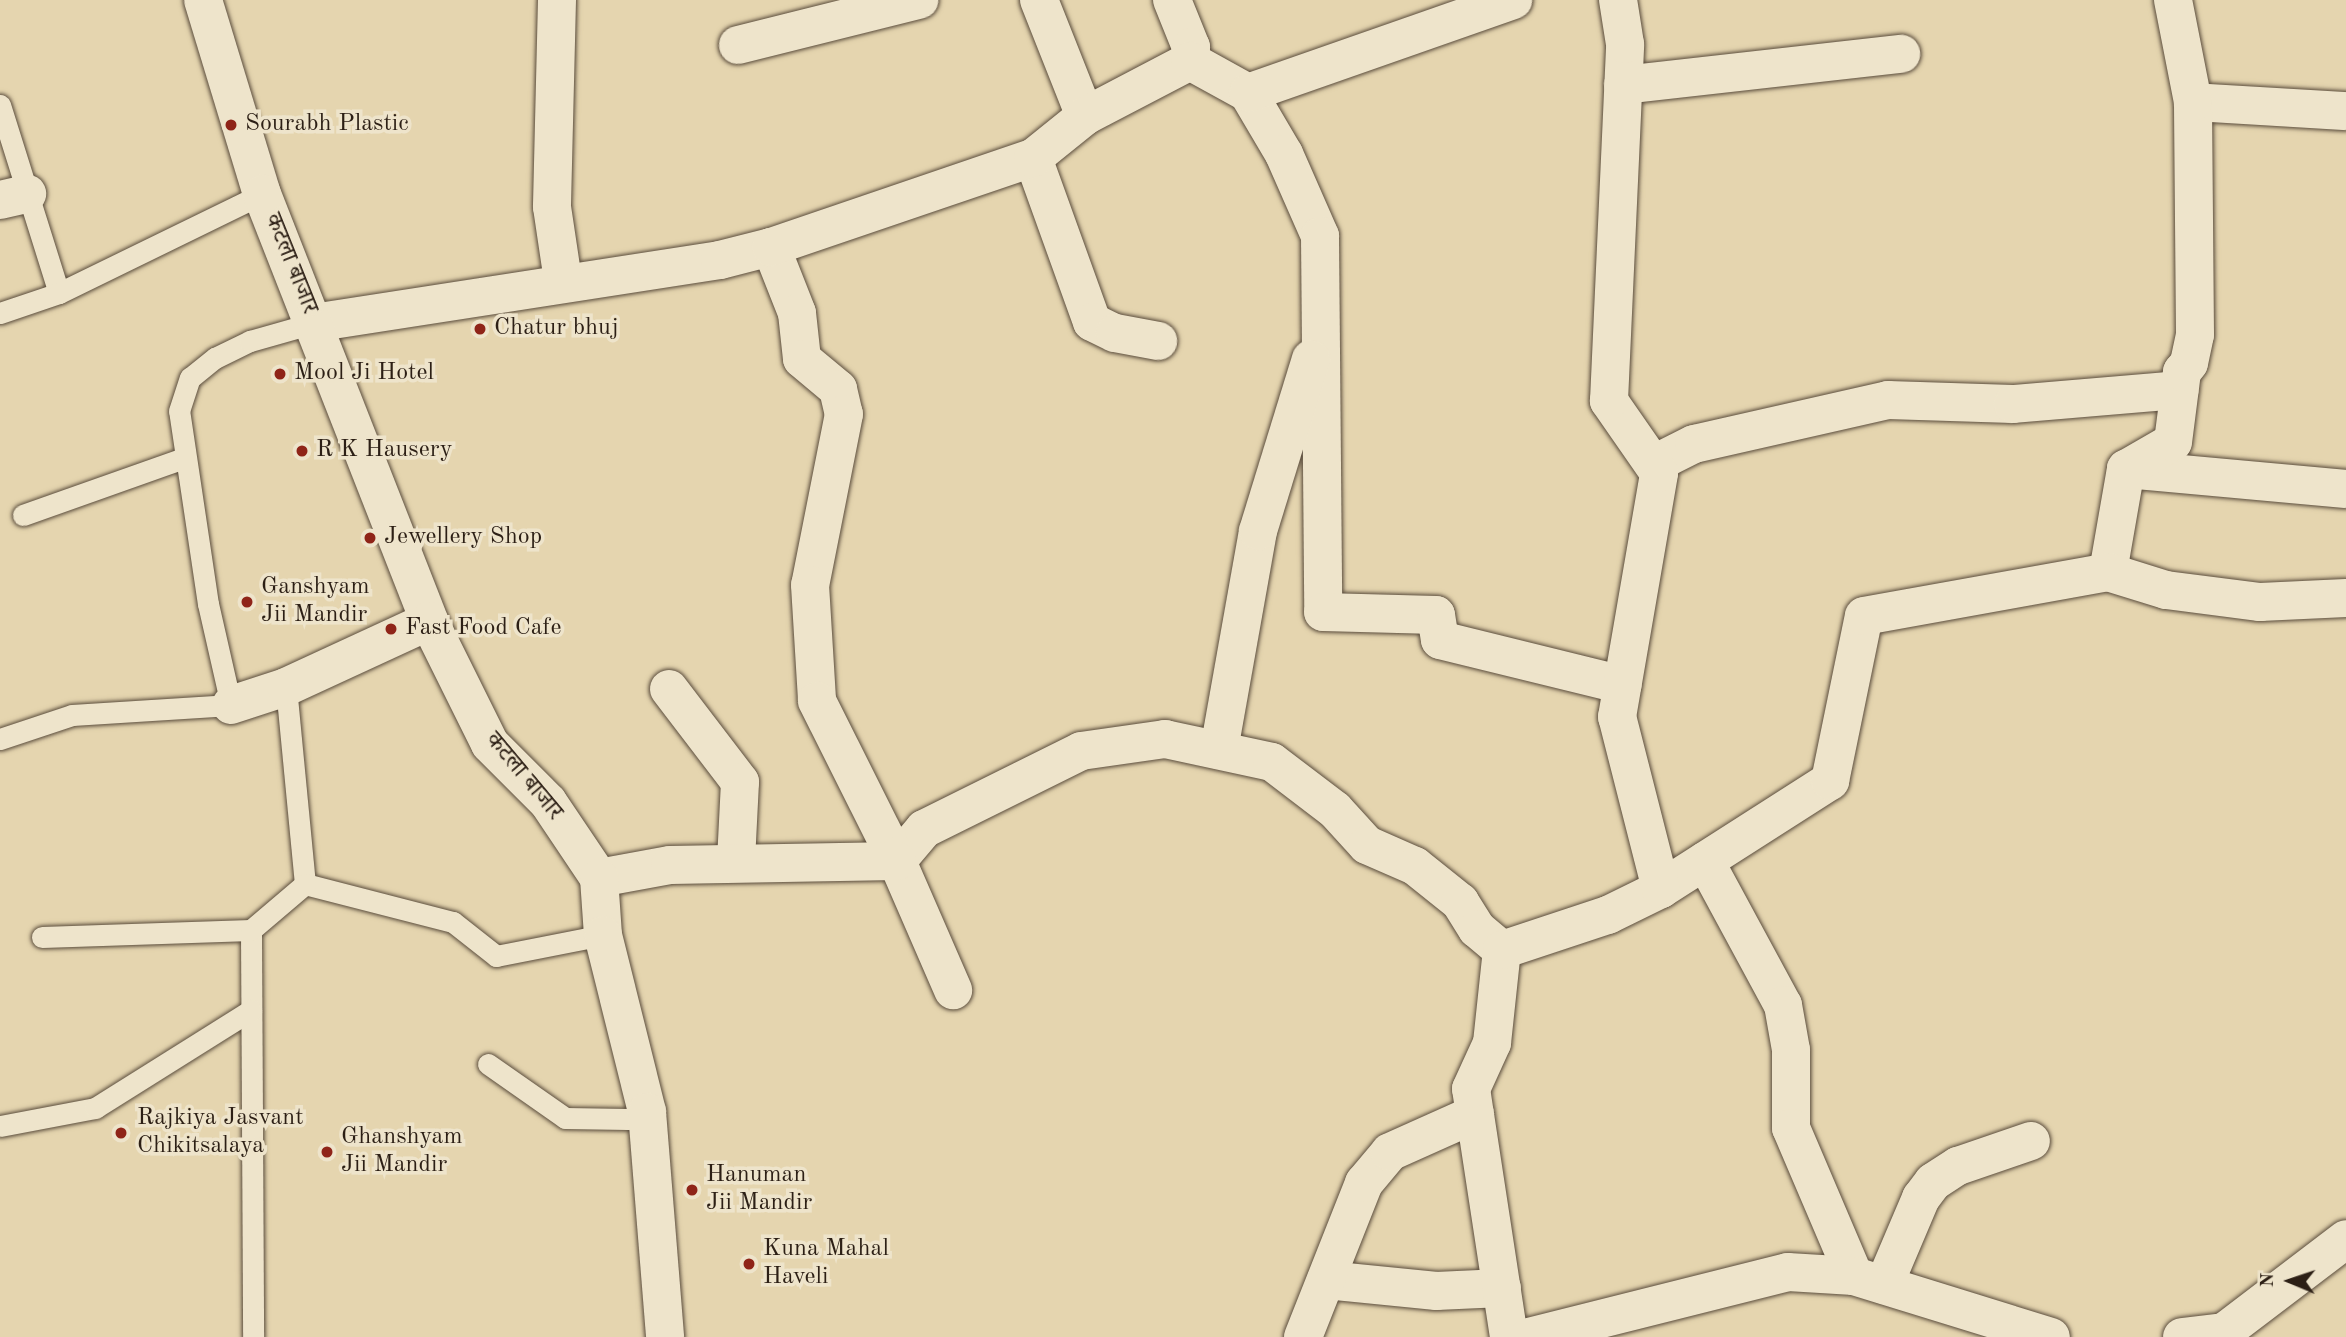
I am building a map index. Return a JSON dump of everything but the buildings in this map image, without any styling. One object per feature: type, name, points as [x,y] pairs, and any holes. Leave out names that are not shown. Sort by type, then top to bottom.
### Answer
[{"type":"street","name":"कटला बाजार","points":[[203,0],[262,194],[429,621],[490,744],[548,802],[599,878],[603,934],[647,1112],[665,1337]]},
{"type":"street","points":[[557,0],[552,207],[563,281]]},
{"type":"street","points":[[738,45],[919,0]]},
{"type":"street","points":[[1039,0],[1085,116]]},
{"type":"street","points":[[1171,0],[1191,47],[1190,61]]},
{"type":"street","points":[[1248,93],[1513,0]]},
{"type":"street","points":[[1618,0],[1625,44],[1609,401],[1659,473],[1617,717],[1661,889]]},
{"type":"street","points":[[2126,469],[2173,442],[2179,390],[2194,335],[2193,102],[2173,0]]},
{"type":"street","points":[[1623,85],[1901,54]]},
{"type":"street","points":[[313,323],[563,281],[720,260],[771,247],[1033,158],[1085,116],[1190,61]]},
{"type":"street","points":[[1190,61],[1248,93],[1284,154],[1320,236],[1323,612],[1436,615],[1440,640],[1623,685]]},
{"type":"street","points":[[2193,102],[2346,111]]},
{"type":"street","points":[[1033,158],[1092,322],[1115,333],[1158,341]]},
{"type":"street","points":[[771,247],[797,313],[802,359],[838,389],[844,414],[810,585],[817,701],[897,862],[953,990]]},
{"type":"street","points":[[1219,750],[1258,531],[1321,327]]},
{"type":"street","points":[[1654,464],[1694,444],[1888,400],[2013,404],[2179,390]]},
{"type":"street","points":[[2126,469],[2346,489]]},
{"type":"street","points":[[2108,572],[2126,469]]},
{"type":"street","points":[[1502,950],[1608,915],[1661,889],[1830,781],[1864,616],[2108,572],[2166,590],[2260,602],[2346,598]]},
{"type":"street","points":[[231,705],[286,687],[429,621]]},
{"type":"street","points":[[669,689],[740,782],[736,861]]},
{"type":"street","points":[[897,862],[924,828],[1081,751],[1165,739],[1272,762],[1335,810],[1367,845],[1415,866],[1460,902],[1477,929],[1502,950]]},
{"type":"street","points":[[599,878],[670,865],[736,861],[897,862]]},
{"type":"street","points":[[1705,861],[1783,1005],[1791,1051],[1791,1128],[1869,1281]]},
{"type":"street","points":[[1502,950],[1492,1043],[1471,1089],[1510,1337]]},
{"type":"street","points":[[1303,1337],[1364,1183],[1390,1152],[1475,1114]]},
{"type":"street","points":[[1869,1281],[1933,1182],[1958,1166],[2031,1141]]},
{"type":"street","points":[[2182,1337],[2225,1335],[2346,1239]]},
{"type":"street","points":[[1529,1337],[1788,1272],[1869,1281],[2031,1335]]},
{"type":"street","points":[[1326,1280],[1436,1291],[1502,1288]]},
{"type":"lane","points":[[0,105],[13,197],[59,293]]},
{"type":"lane","points":[[0,313],[59,293],[262,194]]},
{"type":"lane","points":[[0,739],[72,715],[231,705],[184,458],[179,411],[190,378],[215,358],[250,341],[313,323]]},
{"type":"lane","points":[[23,515],[184,458]]},
{"type":"lane","points":[[286,687],[305,884]]},
{"type":"lane","points":[[42,937],[251,930],[305,884]]},
{"type":"lane","points":[[305,884],[453,922],[496,956],[603,934]]},
{"type":"lane","points":[[251,930],[253,1337]]},
{"type":"lane","points":[[0,1126],[95,1108],[250,1010]]},
{"type":"lane","points":[[488,1064],[565,1118],[628,1119],[647,1112]]},
{"type":"place","name":"Sourabh Plastic","points":[[231,125]]},
{"type":"place","name":"Chatur bhuj","points":[[480,329]]},
{"type":"place","name":"Mool Ji Hotel","points":[[280,374]]},
{"type":"place","name":"R K Hausery","points":[[302,451]]},
{"type":"place","name":"Jewellery Shop","points":[[370,538]]},
{"type":"place","name":"Ganshyam Jii Mandir","points":[[247,602]]},
{"type":"place","name":"Fast Food Cafe","points":[[391,629]]},
{"type":"place","name":"Rajkiya Jasvant Chikitsalaya","points":[[121,1133]]},
{"type":"place","name":"Ghanshyam Jii Mandir","points":[[327,1152]]},
{"type":"place","name":"Hanuman Jii Mandir","points":[[692,1190]]},
{"type":"place","name":"Kuna Mahal Haveli","points":[[749,1264]]}]
